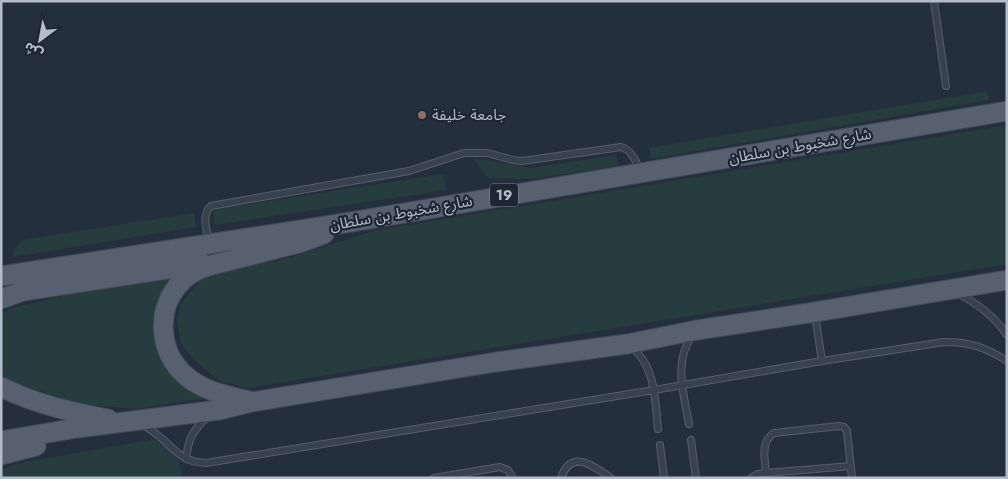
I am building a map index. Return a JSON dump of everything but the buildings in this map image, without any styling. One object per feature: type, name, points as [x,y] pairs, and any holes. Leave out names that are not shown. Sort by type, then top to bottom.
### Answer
[{"type":"main road","points":[[964,119],[1007,97]]},
{"type":"main road","name":"شارع شخبوط بن سلطان","points":[[1,276],[345,223],[1007,111]]},
{"type":"main road","points":[[252,402],[204,387],[186,377],[174,363],[163,336],[166,306],[172,293],[182,280],[196,270],[299,243],[345,223]]},
{"type":"main road","points":[[1,299],[23,292],[180,267],[223,257],[274,233]]},
{"type":"main road","points":[[1,441],[77,428],[219,410],[252,402],[486,363],[627,344],[697,330],[1007,280]]},
{"type":"main road","points":[[1,387],[60,409],[130,421]]},
{"type":"main road","points":[[1,455],[45,444],[77,428]]},
{"type":"lane","points":[[934,1],[946,86]]},
{"type":"lane","points":[[210,244],[205,217],[206,212],[211,206],[408,172],[464,153],[487,153],[522,161],[621,147],[630,152],[641,173]]},
{"type":"lane","points":[[951,290],[970,300],[987,313],[1007,336]]},
{"type":"lane","points":[[815,312],[822,361]]},
{"type":"lane","points":[[688,424],[681,366],[682,355],[697,330]]},
{"type":"lane","points":[[130,421],[159,436],[176,453],[186,459],[206,463],[944,342],[961,342],[977,346],[993,352],[1007,362]]},
{"type":"lane","points":[[627,344],[635,349],[650,372],[658,429]]},
{"type":"lane","points":[[186,459],[187,447],[199,424],[219,410]]},
{"type":"lane","points":[[766,473],[765,445],[774,433],[839,426],[844,427],[847,431],[852,478]]},
{"type":"lane","points":[[690,440],[696,478]]},
{"type":"lane","points":[[660,445],[664,478]]},
{"type":"lane","points":[[561,478],[564,470],[570,464],[585,462],[593,465],[610,478]]},
{"type":"lane","points":[[751,478],[758,474],[766,473],[850,466]]},
{"type":"lane","points":[[434,478],[500,467],[508,470],[513,478]]},
{"type":"green space","points":[[987,91],[989,100],[651,159],[649,148]]},
{"type":"green space","points":[[1007,125],[1007,264],[248,388],[220,381],[194,360],[181,344],[177,322],[180,305],[202,278],[226,267],[278,261],[377,230]]},
{"type":"green space","points":[[616,155],[619,166],[532,179],[488,178],[473,158],[531,168]]},
{"type":"green space","points":[[443,174],[447,190],[215,225],[212,210]]},
{"type":"green space","points":[[194,213],[196,227],[13,257],[13,250],[22,240]]},
{"type":"green space","points":[[180,277],[156,335],[207,398],[135,409],[79,404],[12,381],[1,374],[1,314],[9,309],[91,289]]},
{"type":"green space","points":[[155,439],[174,455],[180,465],[182,478],[1,478],[1,471],[15,464]]},
{"type":"place","name":"جامعة خليفة","points":[[422,115]]}]
